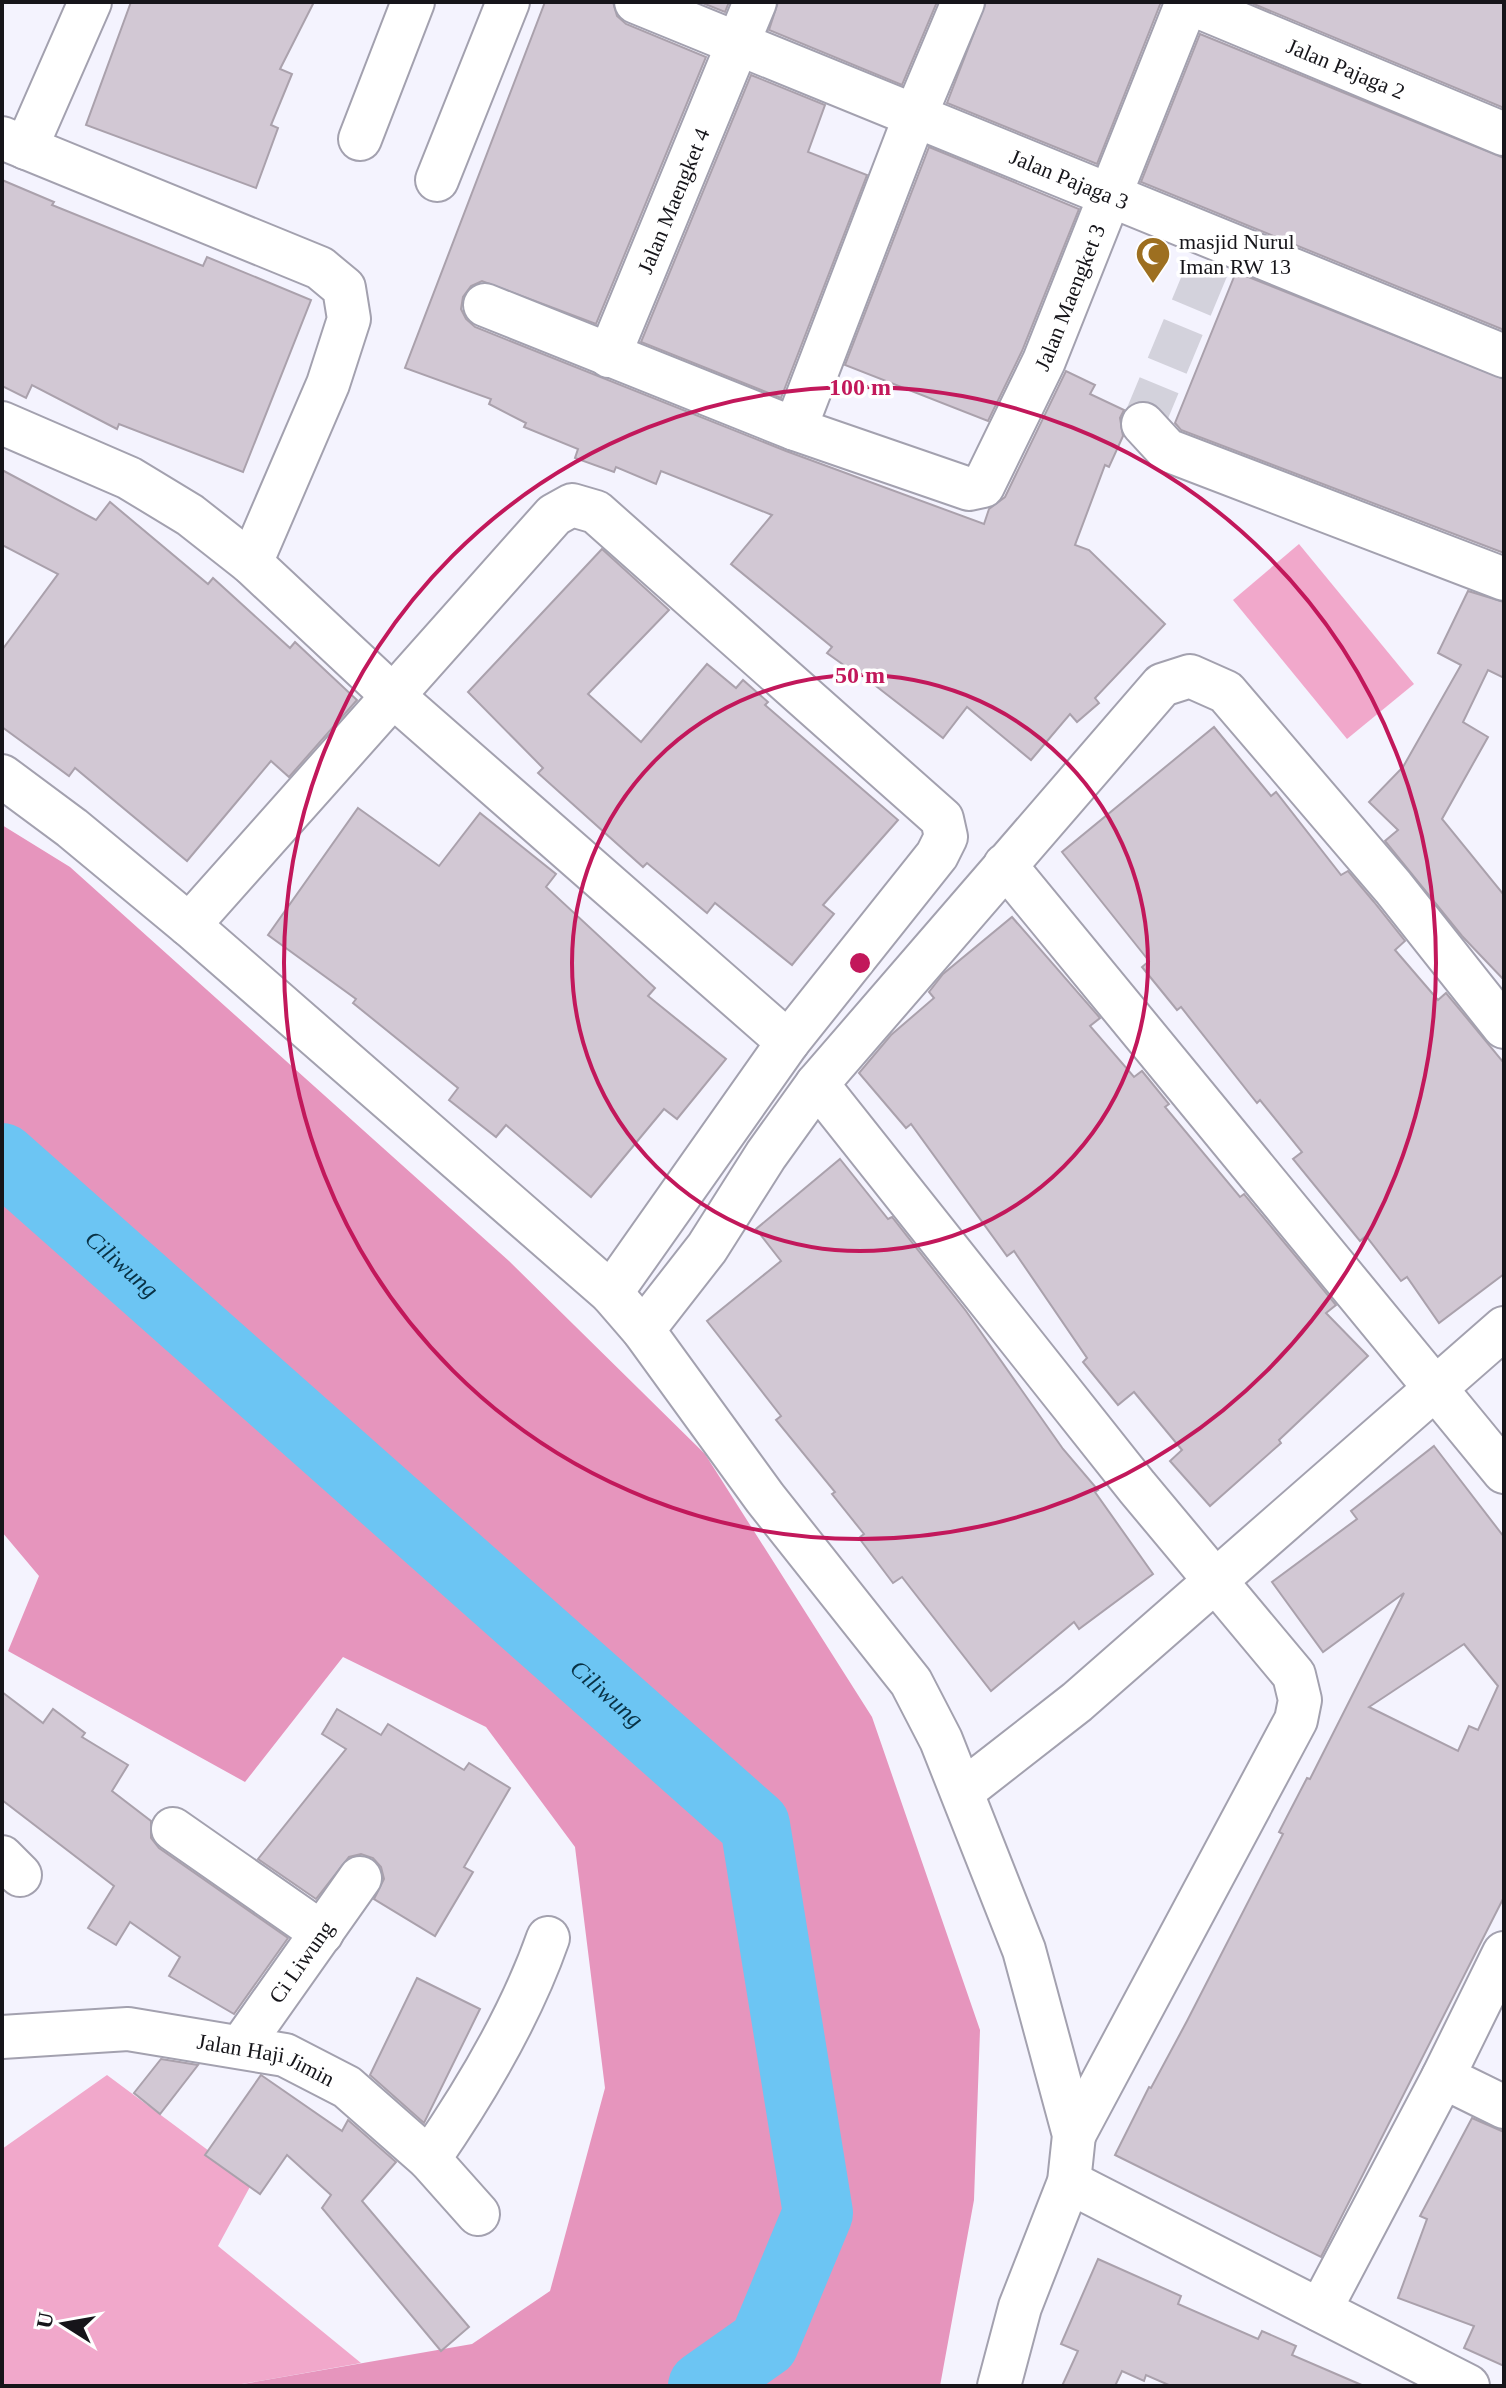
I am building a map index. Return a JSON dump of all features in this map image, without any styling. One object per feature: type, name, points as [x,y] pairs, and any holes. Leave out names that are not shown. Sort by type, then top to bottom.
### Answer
[{"type":"street","points":[[90,2],[14,143],[320,268],[344,288],[349,319],[328,384],[251,563]]},
{"type":"street","points":[[360,139],[413,2]]},
{"type":"street","points":[[437,180],[508,2]]},
{"type":"street","name":"Jalan Pajaga 3","points":[[636,2],[1112,195],[1215,252],[1504,356]]},
{"type":"street","name":"Jalan Maengket 4","points":[[609,356],[755,2]]},
{"type":"street","points":[[485,305],[795,429],[915,116],[963,2]]},
{"type":"street","name":"Jalan Pajaga 2","points":[[1187,2],[1504,134]]},
{"type":"street","name":"Jalan Maengket 3","points":[[795,429],[969,489],[983,486],[1044,361],[1187,2]]},
{"type":"street","points":[[2,423],[129,478],[190,515],[251,563],[392,695],[788,1042]]},
{"type":"street","points":[[1143,424],[1167,450],[1504,579]]},
{"type":"street","points":[[189,925],[554,515],[572,505],[596,512],[942,819],[946,837],[937,855],[788,1042],[611,1293]]},
{"type":"street","points":[[643,1330],[707,1248],[817,1084],[1162,685],[1190,676],[1226,692],[1393,887],[1504,1027]]},
{"type":"street","points":[[2,776],[72,828],[189,925],[611,1293],[643,1330],[765,1498],[911,1682],[963,1791],[1024,1950],[1074,2135],[1069,2182],[1020,2307],[999,2386]]},
{"type":"street","points":[[1005,865],[1504,1472]]},
{"type":"street","points":[[817,1084],[1215,1581],[1294,1675],[1300,1700],[1296,1720],[1074,2135]]},
{"type":"street","points":[[963,1791],[1077,1702],[1504,1328]]},
{"type":"street","points":[[173,1829],[322,1933]]},
{"type":"street","name":"Ci Liwung","points":[[242,2045],[360,1878]]},
{"type":"street","points":[[429,2159],[461,2112],[532,1984],[548,1938]]},
{"type":"street","points":[[1320,2310],[1443,2077],[1504,1953]]},
{"type":"street","name":"Jalan Haji Jimin","points":[[2,2037],[128,2029],[242,2045],[285,2055],[347,2087],[429,2159],[478,2214]]},
{"type":"street","points":[[1443,2077],[1504,2107]]},
{"type":"street","points":[[1069,2182],[1468,2386]]},
{"type":"shaded area","points":[[1299,544],[1414,684],[1347,739],[1233,600]]},
{"type":"shaded area","points":[[2,825],[70,867],[509,1261],[705,1454],[872,1717],[980,2030],[974,2200],[940,2386],[231,2386],[472,2344],[550,2291],[605,2088],[575,1847],[486,1727],[343,1657],[245,1782],[8,1651],[39,1576],[2,1532]]},
{"type":"shaded area","points":[[107,2075],[252,2183],[218,2246],[361,2363],[231,2386],[2,2385],[2,2149]]},
{"type":"building","points":[[131,2],[314,2],[280,69],[292,74],[271,125],[278,128],[256,188],[86,125]]},
{"type":"building","points":[[545,2],[613,2],[617,16],[626,24],[706,57],[596,324],[482,281],[471,286],[463,297],[461,309],[475,327],[786,451],[984,524],[989,509],[1005,497],[1066,371],[1095,385],[1090,394],[1124,410],[1120,418],[1123,436],[1109,467],[1105,465],[1075,545],[1089,550],[1165,624],[1095,698],[1099,703],[1077,722],[1070,714],[1031,760],[967,707],[943,738],[854,669],[852,671],[827,653],[832,647],[731,564],[772,515],[661,471],[656,484],[616,467],[614,472],[575,458],[578,449],[524,427],[526,423],[489,404],[491,399],[405,368]]},
{"type":"building","points":[[700,2],[729,2],[725,12]]},
{"type":"building","points":[[778,2],[937,2],[902,85],[769,30]]},
{"type":"building","points":[[986,2],[1161,2],[1097,164],[947,103]]},
{"type":"building","points":[[1249,2],[1504,2],[1504,108]]},
{"type":"building","points":[[1200,34],[1504,158],[1504,330],[1141,182]]},
{"type":"building","points":[[751,75],[825,105],[808,152],[867,175],[781,398],[641,342]]},
{"type":"building","points":[[929,147],[1079,209],[1022,351],[988,421],[845,365]]},
{"type":"building","points":[[2,180],[54,202],[52,205],[203,266],[207,257],[311,300],[243,472],[119,424],[117,429],[32,385],[26,398],[2,386]]},
{"type":"building","points":[[1236,272],[1504,379],[1504,553],[1181,430],[1175,423]]},
{"type":"building","points":[[2,470],[96,520],[110,502],[208,584],[213,578],[290,648],[295,642],[357,700],[289,777],[271,761],[187,861],[75,768],[69,776],[2,727],[2,650],[58,574],[2,545]]},
{"type":"building","points":[[602,549],[669,610],[588,694],[641,742],[707,664],[736,688],[743,680],[768,702],[765,705],[898,820],[823,905],[834,914],[792,965],[715,903],[707,913],[647,863],[643,867],[538,773],[543,768],[468,692]]},
{"type":"building","points":[[1468,591],[1504,602],[1504,678],[1488,670],[1463,722],[1488,737],[1442,819],[1504,895],[1504,980],[1462,936],[1385,841],[1398,830],[1369,802],[1403,767],[1461,665],[1438,653]]},
{"type":"building","points":[[1214,727],[1271,796],[1276,792],[1341,875],[1348,871],[1374,902],[1405,941],[1395,950],[1438,1000],[1446,993],[1504,1063],[1504,1274],[1439,1323],[1407,1277],[1401,1281],[1366,1236],[1360,1241],[1293,1159],[1302,1152],[1260,1100],[1257,1103],[1181,1007],[1177,1010],[1142,967],[1149,961],[1062,852]]},
{"type":"building","points":[[358,808],[439,866],[480,813],[556,874],[546,887],[655,988],[648,996],[726,1059],[677,1119],[664,1109],[591,1197],[506,1125],[496,1137],[449,1100],[458,1088],[353,1003],[356,999],[268,935]]},
{"type":"building","points":[[1012,917],[1100,1018],[1090,1026],[1134,1077],[1142,1071],[1169,1104],[1165,1107],[1240,1197],[1244,1194],[1336,1305],[1326,1313],[1368,1356],[1279,1440],[1281,1443],[1210,1506],[1170,1461],[1182,1450],[1134,1392],[1118,1405],[1083,1362],[1087,1358],[1014,1251],[1007,1256],[911,1124],[906,1128],[859,1073],[891,1035],[934,998],[929,992],[943,974]]},
{"type":"building","points":[[840,1159],[888,1219],[892,1217],[966,1311],[1063,1449],[1098,1490],[1095,1492],[1153,1574],[1079,1629],[1074,1622],[991,1691],[902,1577],[893,1583],[859,1538],[864,1534],[832,1494],[835,1492],[776,1420],[781,1416],[707,1321],[781,1261],[756,1229]]},
{"type":"building","points":[[1434,1446],[1504,1537],[1504,1897],[1321,2257],[1115,2155],[1187,2021],[1283,1834],[1279,1832],[1307,1778],[1310,1779],[1404,1593],[1323,1652],[1272,1582],[1357,1519],[1351,1511]],"holes":[[[1464,1644],[1498,1686],[1478,1730],[1469,1726],[1458,1751],[1369,1707]]]},
{"type":"building","points":[[2,1692],[43,1723],[53,1709],[85,1733],[82,1737],[128,1765],[112,1791],[151,1821],[151,1838],[159,1848],[288,1938],[234,2014],[169,1976],[180,1957],[130,1922],[116,1945],[88,1928],[114,1886],[2,1800]]},
{"type":"building","points":[[337,1709],[381,1735],[388,1724],[464,1770],[469,1763],[510,1788],[464,1867],[473,1872],[435,1936],[374,1899],[384,1879],[381,1867],[373,1858],[361,1854],[349,1857],[316,1899],[258,1859],[346,1749],[322,1734]]},
{"type":"building","points":[[417,1978],[480,2009],[424,2123],[370,2075]]},
{"type":"building","points":[[161,2059],[198,2065],[160,2114],[134,2093]]},
{"type":"building","points":[[261,2075],[342,2131],[348,2120],[396,2162],[362,2201],[469,2327],[441,2351],[322,2208],[331,2195],[287,2155],[260,2194],[205,2155]]},
{"type":"building","points":[[1472,2118],[1504,2132],[1504,2366],[1464,2348],[1474,2326],[1398,2298],[1427,2219],[1420,2216]]},
{"type":"building","points":[[1098,2259],[1181,2296],[1178,2304],[1258,2339],[1262,2331],[1296,2346],[1292,2355],[1364,2386],[1171,2386],[1146,2375],[1144,2381],[1122,2371],[1115,2386],[1062,2386],[1078,2351],[1061,2344]]},
{"type":"waterway","name":"Ciliwung","points":[[2,1158],[755,1825],[818,2213],[764,2343],[703,2386]]},
{"type":"tunnel","points":[[1143,424],[1209,265]]},
{"type":"place","name":"masjid Nurul Iman RW 13","points":[[1153,285]]}]
